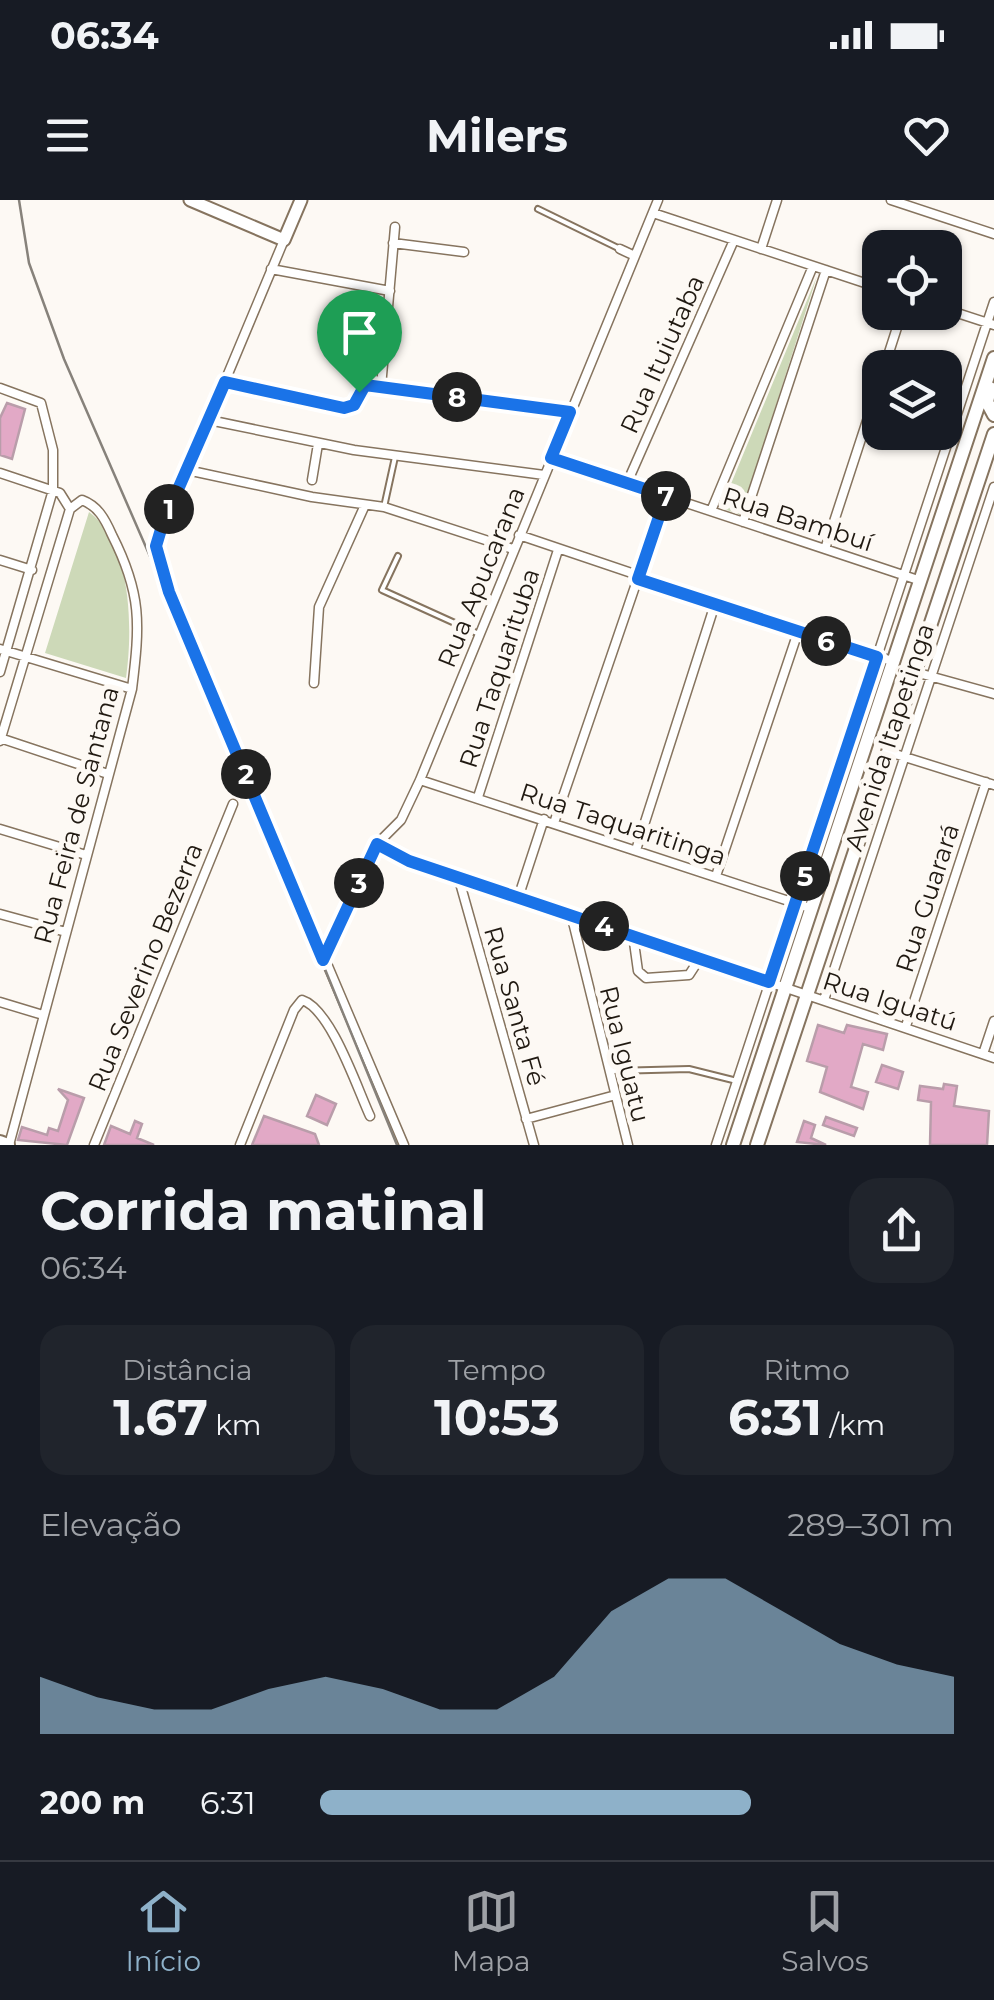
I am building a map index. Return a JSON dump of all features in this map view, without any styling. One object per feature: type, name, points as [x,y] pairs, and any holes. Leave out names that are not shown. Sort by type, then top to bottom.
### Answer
[{"type":"main road","name":"Avenida Itapetinga","points":[[733,1145],[892,661],[911,578],[948,491],[994,358]]},
{"type":"main road","points":[[994,376],[987,402],[994,414]]},
{"type":"main road","name":"Avenida Itapetinga","points":[[757,1145],[994,434]]},
{"type":"main road","points":[[948,491],[972,500]]},
{"type":"main road","points":[[837,832],[859,840]]},
{"type":"main road","points":[[825,871],[847,877]]},
{"type":"main road","points":[[749,1097],[770,1104]]},
{"type":"main road","points":[[742,1118],[764,1125]]},
{"type":"main road","points":[[0,1142],[10,1140]]},
{"type":"street","points":[[190,200],[284,240]]},
{"type":"street","points":[[223,214],[228,200]]},
{"type":"street","points":[[300,200],[156,546],[169,592],[404,1145]]},
{"type":"street","name":"Rua Apucarana","points":[[323,960],[377,844],[401,820],[420,780],[658,200]]},
{"type":"street","points":[[761,249],[777,200]]},
{"type":"street","points":[[891,200],[994,234]]},
{"type":"street","points":[[654,213],[862,282]]},
{"type":"street","points":[[381,387],[395,228]]},
{"type":"street","name":"Rua Ituiutaba","points":[[627,484],[734,240]]},
{"type":"street","points":[[393,242],[464,252]]},
{"type":"street","points":[[620,249],[635,256]]},
{"type":"street","points":[[711,512],[813,266]]},
{"type":"street","points":[[271,269],[390,292]]},
{"type":"street","points":[[743,522],[826,270]]},
{"type":"street","name":"Avenida Itapetinga","points":[[716,1145],[877,657],[911,578],[994,302]]},
{"type":"street","points":[[962,315],[990,324]]},
{"type":"street","points":[[225,382],[344,408],[354,405],[365,385],[570,412]]},
{"type":"street","points":[[0,388],[41,402],[52,450],[53,490],[32,570],[3,650],[0,672]]},
{"type":"street","points":[[209,420],[318,444],[544,475]]},
{"type":"street","points":[[824,549],[862,434]]},
{"type":"street","points":[[312,480],[318,444]]},
{"type":"street","name":"Rua Bambuí","points":[[551,458],[911,578]]},
{"type":"street","points":[[187,470],[384,506],[513,549]]},
{"type":"street","points":[[0,473],[53,490],[70,510],[0,739],[108,774]]},
{"type":"street","name":"Avenida Itapetinga","points":[[824,1000],[994,487]]},
{"type":"street","points":[[554,823],[666,496]]},
{"type":"street","name":"Rua Feira de Santana","points":[[10,1140],[132,689],[140,623],[136,589],[104,518],[82,500],[70,510]]},
{"type":"street","points":[[314,683],[318,607],[365,505]]},
{"type":"street","points":[[519,535],[638,579],[892,661]]},
{"type":"street","name":"Rua Taquarituba","points":[[478,797],[558,550]]},
{"type":"street","points":[[0,560],[32,570]]},
{"type":"street","points":[[636,850],[715,604]]},
{"type":"street","points":[[716,876],[798,632]]},
{"type":"street","points":[[3,650],[132,689]]},
{"type":"street","points":[[915,672],[994,694]]},
{"type":"street","points":[[888,752],[990,784]]},
{"type":"street","name":"Rua Taquaritinga","points":[[420,780],[812,909]]},
{"type":"street","name":"Rua Guarará","points":[[906,1026],[990,784]]},
{"type":"street","name":"Rua Severino Bezerra","points":[[94,1145],[233,804]]},
{"type":"street","points":[[519,895],[544,819]]},
{"type":"street","points":[[0,829],[86,856]]},
{"type":"street","name":"Rua Iguatú","points":[[377,844],[409,861],[994,1058]]},
{"type":"street","name":"Rua Santa Fé","points":[[458,876],[534,1145]]},
{"type":"street","points":[[0,914],[66,932]]},
{"type":"street","name":"Rua Iguatu","points":[[571,914],[606,1072],[628,1145]]},
{"type":"street","points":[[633,935],[638,972],[646,978],[690,975],[700,958]]},
{"type":"street","points":[[240,1145],[294,1010],[302,1000],[316,1008],[332,1032],[370,1116]]},
{"type":"street","points":[[0,1002],[43,1016]]},
{"type":"street","points":[[983,1054],[994,1021]]},
{"type":"street","points":[[526,1120],[612,1096]]},
{"type":"street","points":[[0,1127],[10,1140]]},
{"type":"lane","points":[[538,209],[620,249]]},
{"type":"lane","points":[[384,506],[395,455]]},
{"type":"lane","points":[[398,556],[382,590],[479,634]]},
{"type":"lane","points":[[606,1072],[690,1069],[737,1081]]},
{"type":"green space","points":[[817,276],[741,515],[721,508]]},
{"type":"green space","points":[[89,512],[114,544],[121,565],[129,613],[126,678],[45,653]]},
{"type":"building","points":[[7,403],[25,409],[12,459],[0,455],[0,418]]},
{"type":"building","points":[[818,1025],[844,1033],[847,1025],[887,1034],[883,1050],[863,1044],[851,1087],[868,1092],[863,1109],[820,1092],[827,1067],[807,1061]]},
{"type":"building","points":[[882,1065],[903,1072],[898,1089],[876,1082]]},
{"type":"building","points":[[944,1084],[957,1086],[954,1106],[989,1111],[987,1145],[930,1145],[931,1102],[918,1100],[920,1086],[943,1089]]},
{"type":"building","points":[[58,1089],[84,1098],[67,1145],[18,1140],[22,1127],[47,1135],[49,1128],[58,1131],[68,1100]]},
{"type":"building","points":[[316,1095],[336,1104],[327,1125],[307,1116]]},
{"type":"building","points":[[264,1116],[315,1134],[319,1145],[252,1145]]},
{"type":"building","points":[[826,1117],[857,1128],[854,1136],[823,1125]]},
{"type":"building","points":[[135,1121],[142,1124],[137,1138],[154,1145],[104,1145],[111,1126],[130,1134]]},
{"type":"building","points":[[804,1121],[815,1125],[811,1138],[826,1145],[797,1142]]},
{"type":"tram line","points":[[19,200],[29,263],[64,359],[250,786],[397,1145]]},
{"type":"route","points":[[225,382],[344,408],[354,405],[359,392],[365,385],[570,412],[551,458],[666,496],[638,579],[877,657],[769,982],[409,861],[377,844],[323,960],[169,592],[156,546],[225,382]]}]
